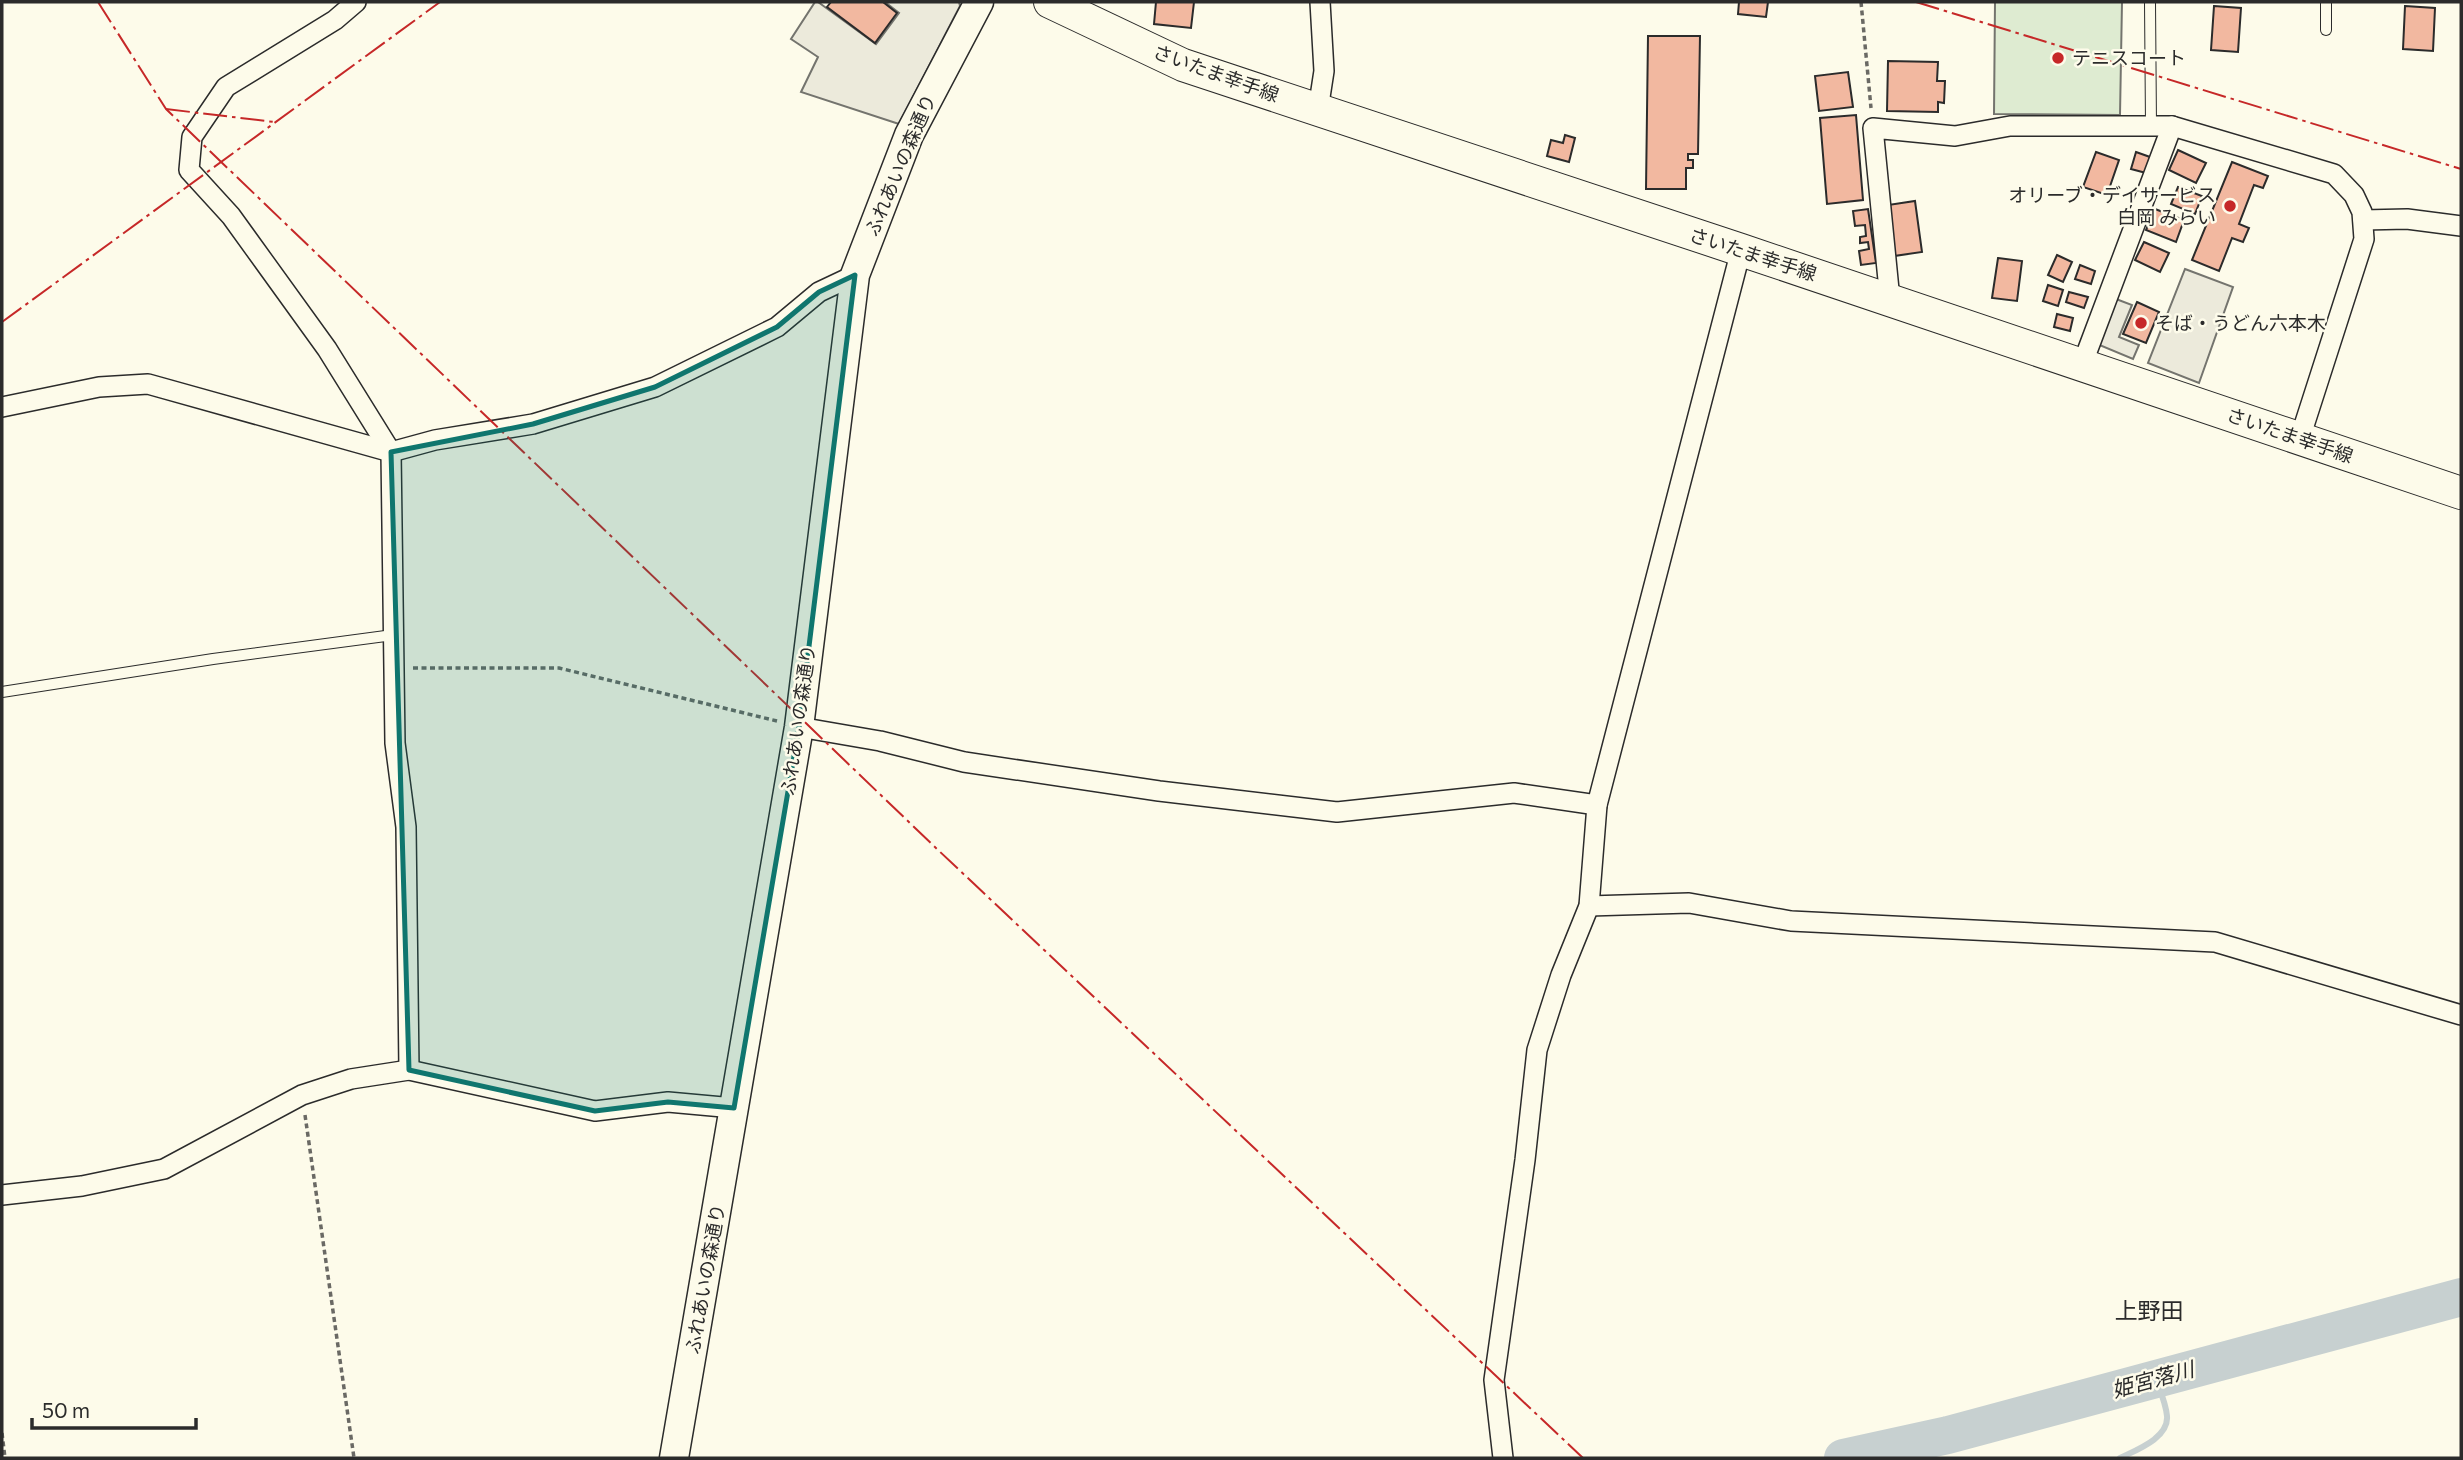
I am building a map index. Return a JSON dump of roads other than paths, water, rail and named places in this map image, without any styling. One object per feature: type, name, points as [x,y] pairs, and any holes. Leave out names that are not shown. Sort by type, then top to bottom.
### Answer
[{"type":"main road","name":"さいたま幸手線","points":[[1050,2],[1183,65],[2461,493]]},
{"type":"street","points":[[356,2],[335,20],[226,87],[192,137],[189,170],[232,216],[327,349],[391,452],[395,743],[406,827],[409,1070]]},
{"type":"street","name":"ふれあいの森通り","points":[[674,1458],[799,727],[855,275],[909,135],[979,2]]},
{"type":"street","points":[[1318,110],[1324,71],[1320,2]]},
{"type":"street","points":[[1889,300],[1873,128],[1955,136],[2010,126],[2172,126],[2334,174],[2354,195],[2362,212],[2364,239],[2301,438]]},
{"type":"street","points":[[2082,365],[2172,126]]},
{"type":"street","points":[[2362,220],[2407,219],[2461,226]]},
{"type":"street","points":[[1503,1458],[1494,1380],[1525,1160],[1537,1049],[1561,975],[1588,906],[1597,805],[1741,250]]},
{"type":"street","points":[[2,407],[99,387],[148,384],[391,452],[435,440],[533,424],[654,387],[777,327],[820,292],[855,275]]},
{"type":"street","points":[[799,727],[880,741],[977,764],[1159,791],[1337,812],[1514,793],[1597,805]]},
{"type":"street","points":[[1588,906],[1689,903],[1791,921],[2215,942],[2461,1015]]},
{"type":"street","points":[[2,1195],[82,1186],[164,1169],[302,1095],[351,1079],[409,1070],[595,1111],[668,1102],[734,1108]]},
{"type":"lane","points":[[2150,2],[2151,126]]},
{"type":"lane","points":[[2326,2],[2326,30]]},
{"type":"lane","points":[[2,692],[200,661],[393,635]]},
{"type":"waterway","name":"姫宮落川","points":[[1843,1458],[1948,1435],[2461,1297]]},
{"type":"waterway","points":[[2120,1458],[2150,1442],[2163,1431],[2167,1416],[2156,1379]]},
{"type":"place","name":"テニスコート","points":[[2058,58]]},
{"type":"place","name":"オリーブ・デイサービス 白岡 みらい","points":[[2230,206]]},
{"type":"place","name":"そば・うどん六本木","points":[[2141,323]]},
{"type":"district","name":"上野田","points":[[2149,1311]]}]
